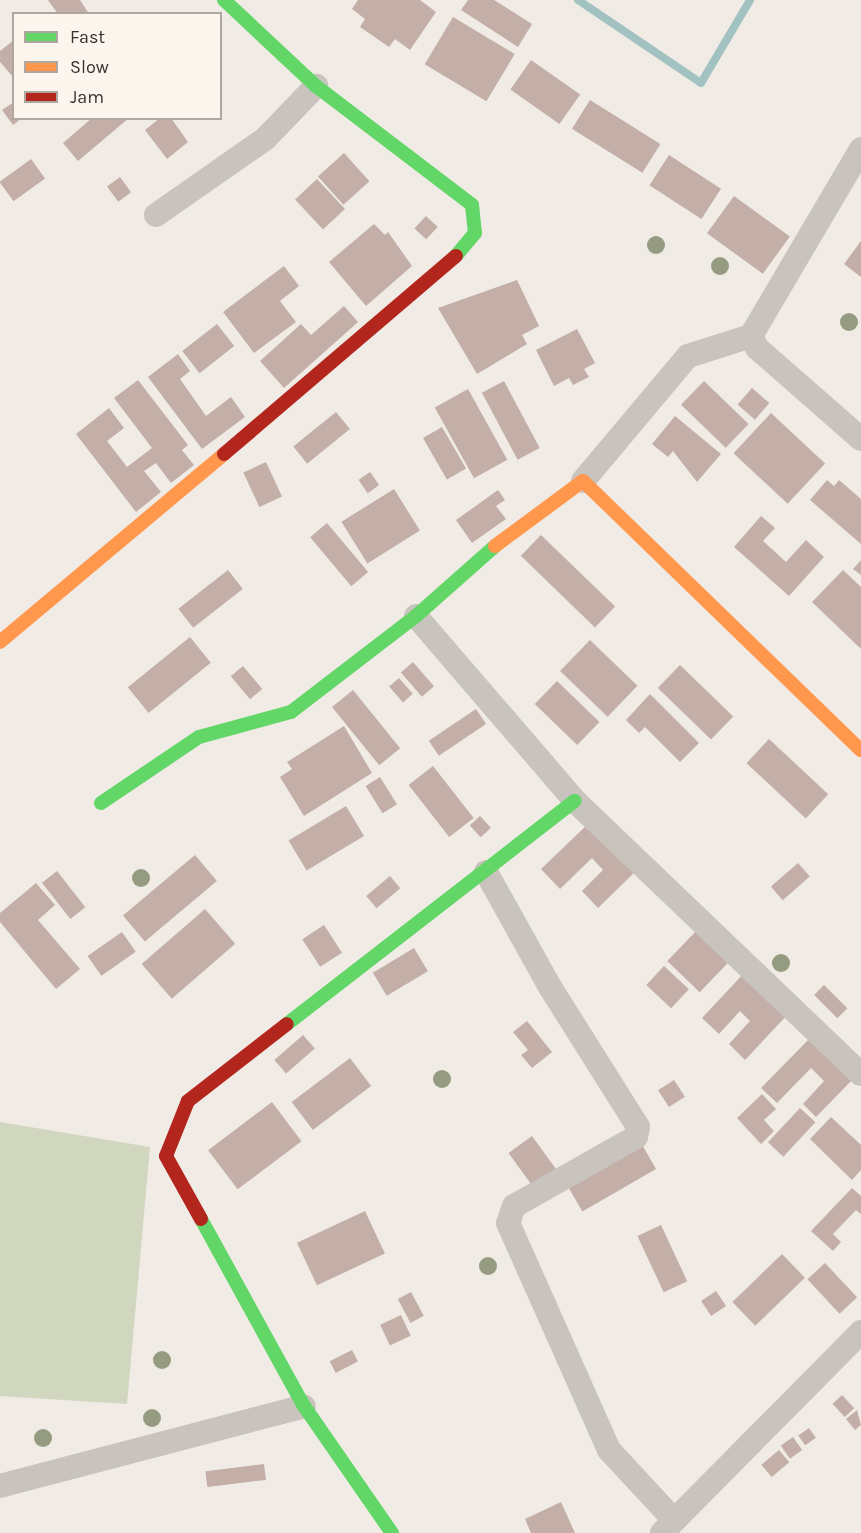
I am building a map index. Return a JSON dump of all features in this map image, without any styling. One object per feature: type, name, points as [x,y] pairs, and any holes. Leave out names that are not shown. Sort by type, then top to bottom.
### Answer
[{"type":"street","points":[[0,642],[444,270],[475,233],[472,205],[316,86],[224,0]]},
{"type":"street","points":[[156,215],[265,139],[316,86]]},
{"type":"street","points":[[101,803],[164,756],[199,737],[291,712],[416,616],[428,600],[572,484],[583,481],[688,356],[751,336],[861,149]]},
{"type":"street","points":[[751,336],[757,348],[861,439]]},
{"type":"street","points":[[583,481],[861,750]]},
{"type":"street","points":[[416,616],[575,801],[861,1074]]},
{"type":"street","points":[[393,1533],[304,1406],[166,1156],[188,1101],[575,801]]},
{"type":"street","points":[[486,872],[550,987],[638,1127],[636,1137],[514,1206],[508,1223],[609,1450],[668,1527],[861,1332]]},
{"type":"street","points":[[0,1486],[304,1406]]},
{"type":"green space","points":[[0,1122],[150,1147],[127,1404],[0,1396]]},
{"type":"building","points":[[48,0],[80,0],[88,12],[57,12]]},
{"type":"building","points":[[358,0],[420,0],[436,12],[410,50],[395,39],[389,47],[360,27],[365,19],[352,9]]},
{"type":"building","points":[[468,0],[494,0],[532,24],[518,47],[461,10]]},
{"type":"building","points":[[453,17],[515,54],[486,101],[425,64]]},
{"type":"building","points":[[12,42],[12,76],[0,62],[0,51]]},
{"type":"building","points":[[531,60],[580,94],[560,124],[510,89]]},
{"type":"building","points":[[590,100],[660,144],[642,173],[572,129]]},
{"type":"building","points":[[12,103],[12,120],[19,120],[13,125],[2,110]]},
{"type":"building","points":[[90,120],[127,120],[78,161],[63,143]]},
{"type":"building","points":[[158,120],[172,120],[188,142],[167,159],[145,130]]},
{"type":"building","points":[[344,153],[369,181],[343,205],[318,176]]},
{"type":"building","points":[[669,155],[721,189],[701,219],[649,185]]},
{"type":"building","points":[[31,159],[45,178],[14,201],[0,182]]},
{"type":"building","points":[[120,177],[131,192],[118,202],[107,186]]},
{"type":"building","points":[[317,179],[345,209],[323,229],[295,199]]},
{"type":"building","points":[[734,196],[790,237],[763,274],[707,233]]},
{"type":"building","points":[[426,216],[438,227],[426,239],[414,228]]},
{"type":"building","points":[[374,224],[385,235],[388,232],[412,266],[366,306],[329,262]]},
{"type":"building","points":[[861,241],[861,277],[844,264]]},
{"type":"building","points":[[284,266],[299,286],[280,301],[296,322],[254,353],[223,312]]},
{"type":"building","points":[[517,280],[539,326],[522,335],[527,344],[477,374],[438,308]]},
{"type":"building","points":[[344,306],[358,322],[284,388],[260,361],[301,324],[311,335]]},
{"type":"building","points":[[217,324],[234,346],[200,373],[182,351]]},
{"type":"building","points":[[577,329],[595,363],[584,369],[589,377],[573,385],[569,378],[554,386],[536,350]]},
{"type":"building","points":[[178,354],[190,371],[180,379],[206,416],[231,397],[245,417],[202,449],[148,377]]},
{"type":"building","points":[[138,380],[188,445],[182,450],[194,465],[171,483],[156,463],[144,471],[161,492],[136,512],[76,434],[109,408],[124,428],[107,441],[127,467],[152,448],[114,398]]},
{"type":"building","points":[[504,381],[540,448],[518,460],[482,393]]},
{"type":"building","points":[[704,381],[749,424],[726,448],[681,405]]},
{"type":"building","points":[[752,388],[769,403],[755,420],[738,405]]},
{"type":"building","points":[[468,389],[507,460],[474,478],[435,407]]},
{"type":"building","points":[[336,412],[350,429],[307,464],[293,447]]},
{"type":"building","points":[[771,413],[825,463],[788,504],[733,453]]},
{"type":"building","points":[[675,416],[721,454],[697,482],[673,451],[668,457],[652,444]]},
{"type":"building","points":[[442,427],[466,469],[447,480],[423,438]]},
{"type":"building","points":[[266,462],[282,496],[259,507],[243,473]]},
{"type":"building","points":[[370,472],[379,485],[368,493],[359,480]]},
{"type":"building","points":[[827,480],[834,486],[839,480],[861,499],[861,544],[810,500]]},
{"type":"building","points":[[394,489],[420,531],[367,563],[341,522]]},
{"type":"building","points":[[498,490],[505,500],[496,506],[506,519],[472,543],[456,520]]},
{"type":"building","points":[[761,516],[775,528],[763,541],[786,562],[806,540],[824,557],[789,596],[734,547]]},
{"type":"building","points":[[327,523],[368,572],[351,586],[310,537]]},
{"type":"building","points":[[541,535],[615,607],[595,627],[521,556]]},
{"type":"building","points":[[861,560],[861,575],[853,569]]},
{"type":"building","points":[[228,570],[243,589],[193,628],[178,609]]},
{"type":"building","points":[[843,570],[861,587],[861,649],[812,602]]},
{"type":"building","points":[[190,637],[211,663],[149,713],[128,687]]},
{"type":"building","points":[[590,640],[637,686],[608,717],[560,671]]},
{"type":"building","points":[[413,662],[434,686],[422,697],[401,672]]},
{"type":"building","points":[[680,665],[733,716],[711,739],[658,688]]},
{"type":"building","points":[[243,666],[262,689],[250,699],[231,676]]},
{"type":"building","points":[[399,678],[413,694],[403,702],[389,687]]},
{"type":"building","points":[[557,681],[599,722],[577,745],[535,704]]},
{"type":"building","points":[[353,690],[400,748],[379,765],[332,707]]},
{"type":"building","points":[[650,694],[699,743],[680,762],[645,727],[639,733],[626,720]]},
{"type":"building","points":[[476,709],[486,724],[439,756],[429,741]]},
{"type":"building","points":[[344,726],[372,773],[304,816],[280,777],[292,769],[287,762]]},
{"type":"building","points":[[769,739],[828,794],[806,818],[746,763]]},
{"type":"building","points":[[433,766],[474,818],[449,837],[409,785]]},
{"type":"building","points":[[380,777],[397,804],[383,813],[366,786]]},
{"type":"building","points":[[346,806],[364,836],[307,871],[289,841]]},
{"type":"building","points":[[480,816],[491,828],[481,837],[470,826]]},
{"type":"building","points":[[587,825],[638,869],[598,908],[582,891],[603,870],[592,858],[560,889],[541,869]]},
{"type":"building","points":[[195,855],[217,881],[145,941],[123,915]]},
{"type":"building","points":[[798,863],[810,877],[783,900],[771,887]]},
{"type":"building","points":[[57,871],[85,907],[70,919],[42,883]]},
{"type":"building","points":[[390,876],[400,888],[377,908],[366,896]]},
{"type":"building","points":[[36,883],[55,905],[38,920],[80,969],[56,989],[0,922],[0,913]]},
{"type":"building","points":[[205,909],[235,944],[172,999],[142,964]]},
{"type":"building","points":[[324,925],[342,953],[320,967],[302,939]]},
{"type":"building","points":[[702,925],[734,956],[700,992],[667,961]]},
{"type":"building","points":[[122,932],[136,952],[101,976],[88,956]]},
{"type":"building","points":[[414,948],[428,971],[387,996],[373,973]]},
{"type":"building","points":[[664,966],[689,989],[671,1008],[646,985]]},
{"type":"building","points":[[746,971],[790,1012],[745,1060],[729,1044],[750,1021],[740,1011],[719,1034],[702,1018]]},
{"type":"building","points":[[824,985],[847,1008],[837,1018],[814,995]]},
{"type":"building","points":[[527,1021],[552,1052],[532,1068],[521,1055],[528,1050],[513,1032]]},
{"type":"building","points":[[303,1035],[315,1049],[286,1074],[274,1060]]},
{"type":"building","points":[[813,1035],[855,1077],[816,1117],[803,1104],[824,1081],[811,1068],[777,1103],[761,1088]]},
{"type":"building","points":[[350,1058],[371,1086],[313,1130],[292,1102]]},
{"type":"building","points":[[674,1080],[685,1097],[669,1107],[658,1090]]},
{"type":"building","points":[[762,1094],[776,1109],[764,1120],[774,1131],[761,1144],[737,1118]]},
{"type":"building","points":[[272,1102],[301,1141],[238,1189],[208,1150]]},
{"type":"building","points":[[800,1108],[815,1122],[783,1157],[768,1142]]},
{"type":"building","points":[[831,1117],[861,1145],[861,1170],[852,1180],[810,1139]]},
{"type":"building","points":[[532,1136],[556,1169],[533,1186],[509,1153]]},
{"type":"building","points":[[641,1143],[656,1169],[582,1211],[567,1186]]},
{"type":"building","points":[[852,1188],[861,1196],[861,1214],[856,1210],[833,1234],[841,1242],[833,1251],[811,1231]]},
{"type":"building","points":[[365,1211],[385,1254],[317,1285],[297,1243]]},
{"type":"building","points":[[661,1225],[687,1281],[664,1292],[637,1236]]},
{"type":"building","points":[[782,1254],[805,1278],[755,1326],[732,1302]]},
{"type":"building","points":[[825,1263],[857,1297],[840,1314],[807,1279]]},
{"type":"building","points":[[716,1291],[726,1306],[711,1316],[701,1301]]},
{"type":"building","points":[[411,1292],[424,1316],[410,1323],[398,1299]]},
{"type":"building","points":[[401,1315],[411,1336],[390,1346],[380,1325]]},
{"type":"building","points":[[352,1350],[358,1362],[336,1373],[330,1361]]},
{"type":"building","points":[[842,1395],[854,1408],[845,1417],[832,1404]]},
{"type":"building","points":[[857,1410],[861,1425],[855,1430],[846,1419]]},
{"type":"building","points":[[809,1428],[816,1438],[805,1445],[798,1435]]},
{"type":"building","points":[[793,1437],[802,1450],[790,1459],[781,1446]]},
{"type":"building","points":[[779,1450],[789,1462],[772,1477],[761,1465]]},
{"type":"building","points":[[264,1464],[266,1480],[207,1487],[205,1471]]},
{"type":"building","points":[[561,1502],[575,1533],[531,1533],[525,1519]]},
{"type":"waterway","points":[[578,0],[701,83],[750,0]]},
{"type":"traffic: fast","points":[[224,0],[316,86],[472,205],[475,233],[456,256]]},
{"type":"traffic: fast","points":[[101,803],[199,737],[291,712],[416,616],[495,546]]},
{"type":"traffic: fast","points":[[287,1024],[575,801]]},
{"type":"traffic: fast","points":[[201,1219],[304,1406],[392,1533]]},
{"type":"traffic: slow","points":[[0,642],[224,454]]},
{"type":"traffic: slow","points":[[495,546],[583,481],[861,750]]},
{"type":"traffic: jam","points":[[224,454],[456,256]]},
{"type":"traffic: jam","points":[[201,1219],[166,1156],[188,1101],[287,1024]]}]
